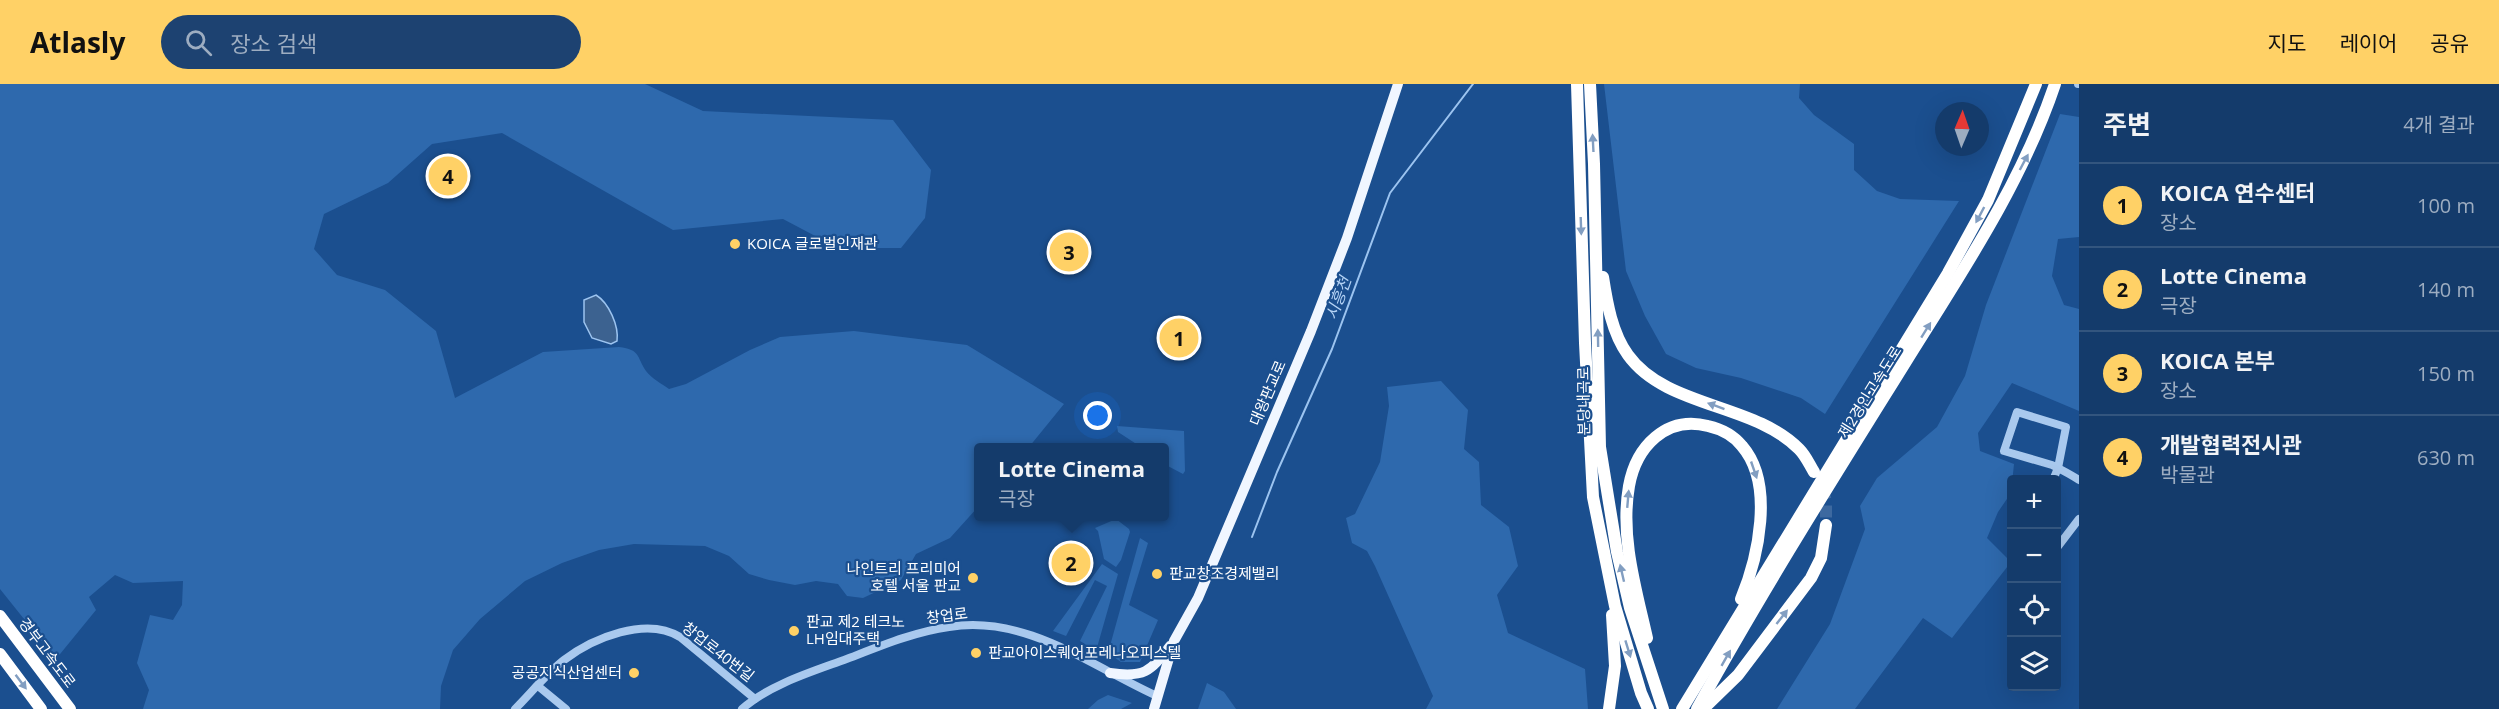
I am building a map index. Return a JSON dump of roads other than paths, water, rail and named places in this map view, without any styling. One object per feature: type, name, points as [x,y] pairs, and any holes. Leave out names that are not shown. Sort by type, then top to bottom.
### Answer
[{"type":"highway","name":"분당내곡로","points":[[1577,84],[1593,497],[1615,606],[1648,709]]},
{"type":"highway","name":"분당내곡로","points":[[1590,84],[1596,233],[1600,447],[1630,608],[1661,705]]},
{"type":"highway","name":"제2경인고속도로","points":[[1682,709],[1948,273],[1988,200],[2036,84]]},
{"type":"highway","name":"제2경인고속도로","points":[[1697,709],[1815,508],[1980,244],[2030,150],[2055,84]]},
{"type":"highway","points":[[1596,233],[1613,321],[1623,347],[1633,362],[1665,385],[1774,431],[1800,450],[1814,472]]},
{"type":"highway","points":[[1661,705],[1627,544],[1627,499],[1632,473],[1641,451],[1666,429],[1686,423],[1720,430],[1743,447],[1754,468],[1760,494],[1757,550],[1750,578],[1721,644]]},
{"type":"highway","points":[[1703,709],[1738,675],[1811,578],[1821,558],[1826,525]]},
{"type":"highway","points":[[1605,560],[1615,653],[1609,709]]},
{"type":"highway","name":"경부고속도로","points":[[0,616],[70,709]]},
{"type":"highway","points":[[0,654],[41,709]]},
{"type":"main road","name":"대왕판교로","points":[[1154,709],[1174,641],[1198,598],[1311,331],[1347,238],[1398,84]]},
{"type":"main road","points":[[1110,673],[1137,675],[1149,671],[1174,641]]},
{"type":"street","points":[[2055,475],[2058,468],[2066,427],[2017,412],[2004,451],[2058,468],[2079,480]]},
{"type":"street","points":[[2061,542],[2079,519]]},
{"type":"street","name":"창업로","points":[[742,709],[755,699],[851,657],[901,639],[950,626],[991,626],[1016,630],[1069,651],[1157,696]]},
{"type":"street","name":"창업로40번길","points":[[515,709],[562,662],[589,646],[630,630],[655,627],[672,632],[687,642],[755,699]]},
{"type":"street","points":[[538,686],[566,709]]},
{"type":"waterway","name":"시흥천","points":[[1252,537],[1277,472],[1332,349],[1390,193],[1473,84]]},
{"type":"tunnel","points":[[1822,488],[1826,501],[1826,525]]},
{"type":"place","name":"개발협력전시관","points":[[448,176]]},
{"type":"place","name":"KOICA 글로벌인재관","points":[[735,244]]},
{"type":"place","name":"KOICA 본부","points":[[1069,252]]},
{"type":"place","name":"KOICA 연수센터","points":[[1179,338]]},
{"type":"place","name":"Lotte Cinema","points":[[1071,563]]},
{"type":"place","name":"판교창조경제밸리","points":[[1157,574]]},
{"type":"place","name":"나인트리 프리미어 호텔 서울 판교","points":[[973,578]]},
{"type":"place","name":"판교 제2 테크노 LH임대주택","points":[[794,631]]},
{"type":"place","name":"판교아이스퀘어포레나오피스텔","points":[[976,653]]},
{"type":"place","name":"공공지식산업센터","points":[[634,673]]}]
